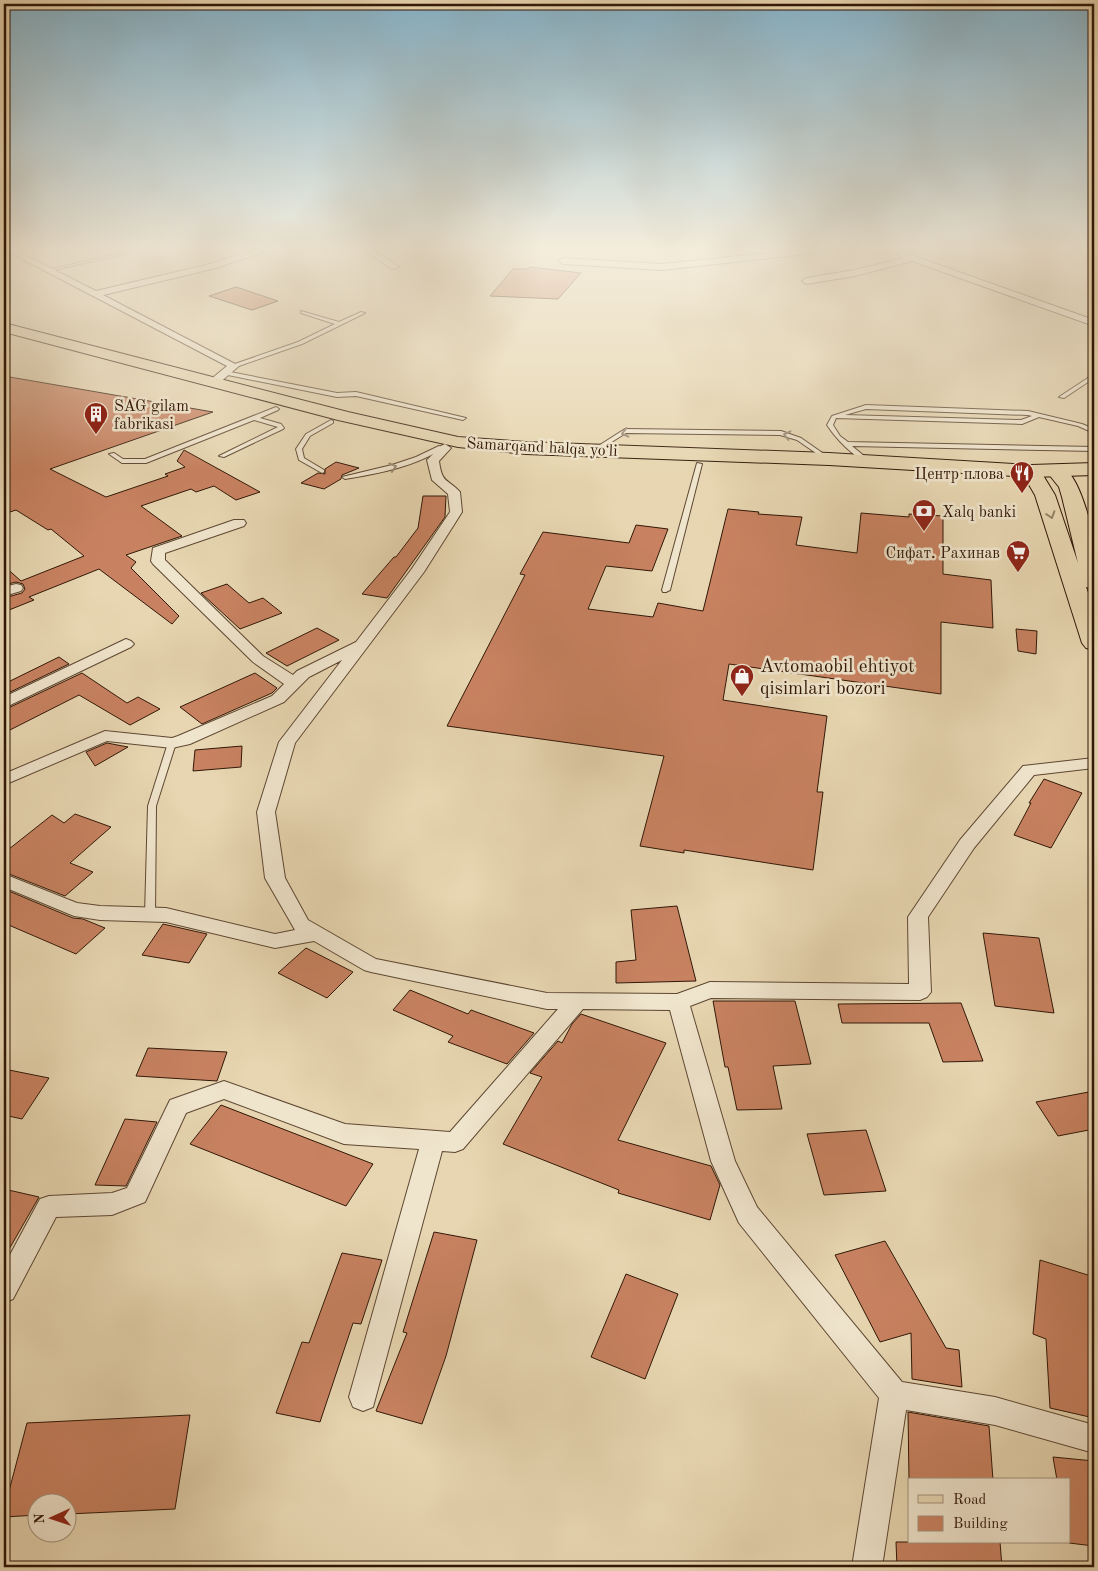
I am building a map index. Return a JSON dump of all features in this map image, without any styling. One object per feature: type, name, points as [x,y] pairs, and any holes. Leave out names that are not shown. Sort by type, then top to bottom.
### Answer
[{"type":"main road","name":"Samarqand halqa yoʻli","points":[[4,327],[409,432],[458,442],[526,448],[867,461],[1035,478]]},
{"type":"main road","name":"Samarqand halqa yoʻli","points":[[4,337],[222,384],[276,409],[396,439],[443,448],[512,455],[968,477],[1063,479],[1094,484]]},
{"type":"main road","name":"Samarqand halqa yoʻli","points":[[1063,479],[1094,469]]},
{"type":"main road","points":[[1035,478],[1045,495],[1094,643]]},
{"type":"main road","points":[[1063,479],[1072,497],[1094,582]]},
{"type":"street","points":[[152,323],[234,366],[222,384]]},
{"type":"street","points":[[443,448],[433,460],[434,473],[438,483],[454,492],[456,512],[417,572],[287,742],[266,812],[275,878],[301,925],[371,965],[547,1001],[678,1002],[710,990],[920,992],[918,916],[968,844],[1029,770],[1094,763]]},
{"type":"street","points":[[238,522],[158,551],[158,561],[258,659],[294,683]]},
{"type":"street","points":[[4,780],[105,736],[172,743],[278,699],[303,674],[363,642]]},
{"type":"street","points":[[4,703],[126,644]]},
{"type":"street","points":[[4,880],[74,909],[100,913],[166,915],[275,941],[316,934]]},
{"type":"street","points":[[4,1291],[49,1207],[112,1204],[136,1195],[178,1108],[224,1090],[344,1134],[455,1142],[578,1001]]},
{"type":"street","points":[[678,1002],[723,1161],[748,1215],[894,1394],[995,1411],[1094,1439]]},
{"type":"street","points":[[364,1397],[433,1140]]},
{"type":"street","points":[[868,1567],[894,1394]]},
{"type":"lane","points":[[234,366],[300,343],[339,324]]},
{"type":"lane","points":[[1062,397],[1094,376]]},
{"type":"lane","points":[[222,384],[337,395],[356,394],[463,418]]},
{"type":"lane","points":[[867,461],[838,437],[830,425],[834,417],[866,407],[1028,413],[1080,425],[1094,431]]},
{"type":"lane","points":[[112,454],[122,461],[146,461],[276,409]]},
{"type":"lane","points":[[834,417],[1022,422],[1039,415]]},
{"type":"lane","points":[[222,456],[280,428],[278,425],[254,418]]},
{"type":"lane","points":[[322,471],[301,459],[299,449],[308,435],[331,422]]},
{"type":"lane","points":[[595,450],[625,431],[781,433],[798,439],[829,459]]},
{"type":"lane","points":[[845,444],[1094,448]]},
{"type":"lane","points":[[345,476],[372,473],[421,458],[443,448]]},
{"type":"lane","points":[[666,590],[699,464]]},
{"type":"lane","points":[[150,914],[152,806],[172,743]]},
{"type":"building","points":[[4,376],[213,412],[50,469],[106,497],[168,476],[165,474],[185,467],[177,461],[184,450],[260,492],[236,500],[214,486],[196,492],[191,489],[141,506],[182,536],[126,555],[136,562],[131,568],[179,616],[172,624],[99,569],[29,597],[34,600],[4,612],[4,598],[22,593],[25,589],[23,584],[16,582],[4,585],[4,566],[21,581],[84,556],[51,529],[48,530],[16,510],[4,514]]},
{"type":"building","points":[[336,462],[359,468],[342,475],[341,479],[324,489],[301,483],[318,473],[325,474],[325,469]]},
{"type":"building","points":[[423,496],[446,496],[445,517],[387,598],[362,594],[396,557],[418,528]]},
{"type":"building","points":[[728,509],[759,512],[758,514],[802,517],[796,545],[857,553],[861,513],[909,517],[909,514],[943,516],[943,574],[991,580],[993,628],[941,622],[941,694],[729,664],[723,700],[827,716],[817,792],[823,792],[813,870],[684,850],[684,853],[640,846],[664,756],[447,726],[525,575],[520,574],[543,532],[629,543],[636,525],[668,529],[652,571],[606,566],[588,609],[653,617],[658,603],[703,611]]},
{"type":"building","points":[[227,584],[249,603],[263,598],[282,613],[240,629],[201,593]]},
{"type":"building","points":[[317,628],[339,640],[287,666],[266,653]]},
{"type":"building","points":[[1016,629],[1037,631],[1036,654],[1018,651]]},
{"type":"building","points":[[59,657],[69,664],[4,695],[4,684]]},
{"type":"building","points":[[82,673],[127,703],[138,697],[160,709],[130,725],[79,695],[4,733],[4,710]]},
{"type":"building","points":[[255,673],[277,688],[272,693],[202,724],[180,707]]},
{"type":"building","points":[[107,743],[128,747],[95,766],[86,752]]},
{"type":"building","points":[[242,746],[241,767],[193,771],[195,750]]},
{"type":"building","points":[[1044,779],[1082,793],[1051,848],[1014,835],[1031,803],[1029,803]]},
{"type":"building","points":[[75,814],[111,827],[70,863],[93,872],[65,896],[4,872],[4,853],[52,815],[64,823]]},
{"type":"building","points":[[4,889],[73,918],[83,919],[105,928],[76,954],[4,923]]},
{"type":"building","points":[[677,906],[696,981],[616,983],[616,962],[636,960],[631,910]]},
{"type":"building","points":[[163,924],[207,934],[189,963],[142,955]]},
{"type":"building","points":[[983,933],[1039,938],[1054,1013],[995,1006]]},
{"type":"building","points":[[306,948],[353,972],[327,998],[278,973]]},
{"type":"building","points":[[410,990],[468,1014],[471,1010],[534,1033],[507,1064],[448,1042],[453,1036],[393,1010]]},
{"type":"building","points":[[713,1001],[795,1001],[811,1064],[773,1066],[782,1109],[737,1110],[728,1067],[725,1067]]},
{"type":"building","points":[[961,1003],[983,1061],[943,1062],[929,1023],[842,1023],[838,1004]]},
{"type":"building","points":[[581,1014],[666,1043],[618,1140],[711,1166],[720,1185],[710,1220],[618,1193],[619,1190],[503,1144],[542,1077],[530,1073],[558,1041],[562,1043],[572,1024]]},
{"type":"building","points":[[148,1048],[227,1052],[217,1081],[136,1076]]},
{"type":"building","points":[[4,1069],[49,1078],[22,1119],[4,1115]]},
{"type":"building","points":[[1094,1091],[1094,1129],[1058,1136],[1036,1102]]},
{"type":"building","points":[[221,1105],[373,1164],[346,1206],[190,1144]]},
{"type":"building","points":[[125,1119],[157,1122],[126,1186],[95,1185]]},
{"type":"building","points":[[866,1130],[886,1191],[824,1195],[807,1134]]},
{"type":"building","points":[[4,1189],[39,1197],[4,1258]]},
{"type":"building","points":[[434,1232],[477,1240],[446,1356],[422,1424],[376,1411],[407,1333],[403,1332]]},
{"type":"building","points":[[885,1241],[946,1348],[959,1350],[962,1387],[912,1379],[911,1333],[880,1342],[835,1255]]},
{"type":"building","points":[[342,1253],[382,1260],[361,1324],[353,1323],[320,1422],[276,1413],[302,1342],[309,1343]]},
{"type":"building","points":[[1040,1260],[1094,1277],[1094,1418],[1050,1408],[1046,1339],[1033,1334]]},
{"type":"building","points":[[626,1274],[678,1294],[645,1379],[591,1357]]},
{"type":"building","points":[[908,1412],[989,1426],[993,1478],[909,1478]]},
{"type":"building","points":[[190,1415],[175,1509],[78,1514],[78,1494],[28,1494],[28,1516],[4,1517],[4,1510],[27,1423]]},
{"type":"building","points":[[1053,1457],[1094,1461],[1094,1546],[1070,1543],[1070,1478],[1057,1478]]},
{"type":"building","points":[[896,1542],[908,1542],[908,1544],[1000,1544],[1002,1567],[897,1567]]},
{"type":"place","name":"SAG gilam fabrikasi","points":[[96,435]]},
{"type":"place","name":"Центр плова","points":[[1022,494]]},
{"type":"place","name":"Xalq banki","points":[[924,532]]},
{"type":"place","name":"Сифат. Рахинав","points":[[1018,573]]},
{"type":"place","name":"Avtomaobil ehtiyot qisimlari bozori","points":[[742,697]]}]
